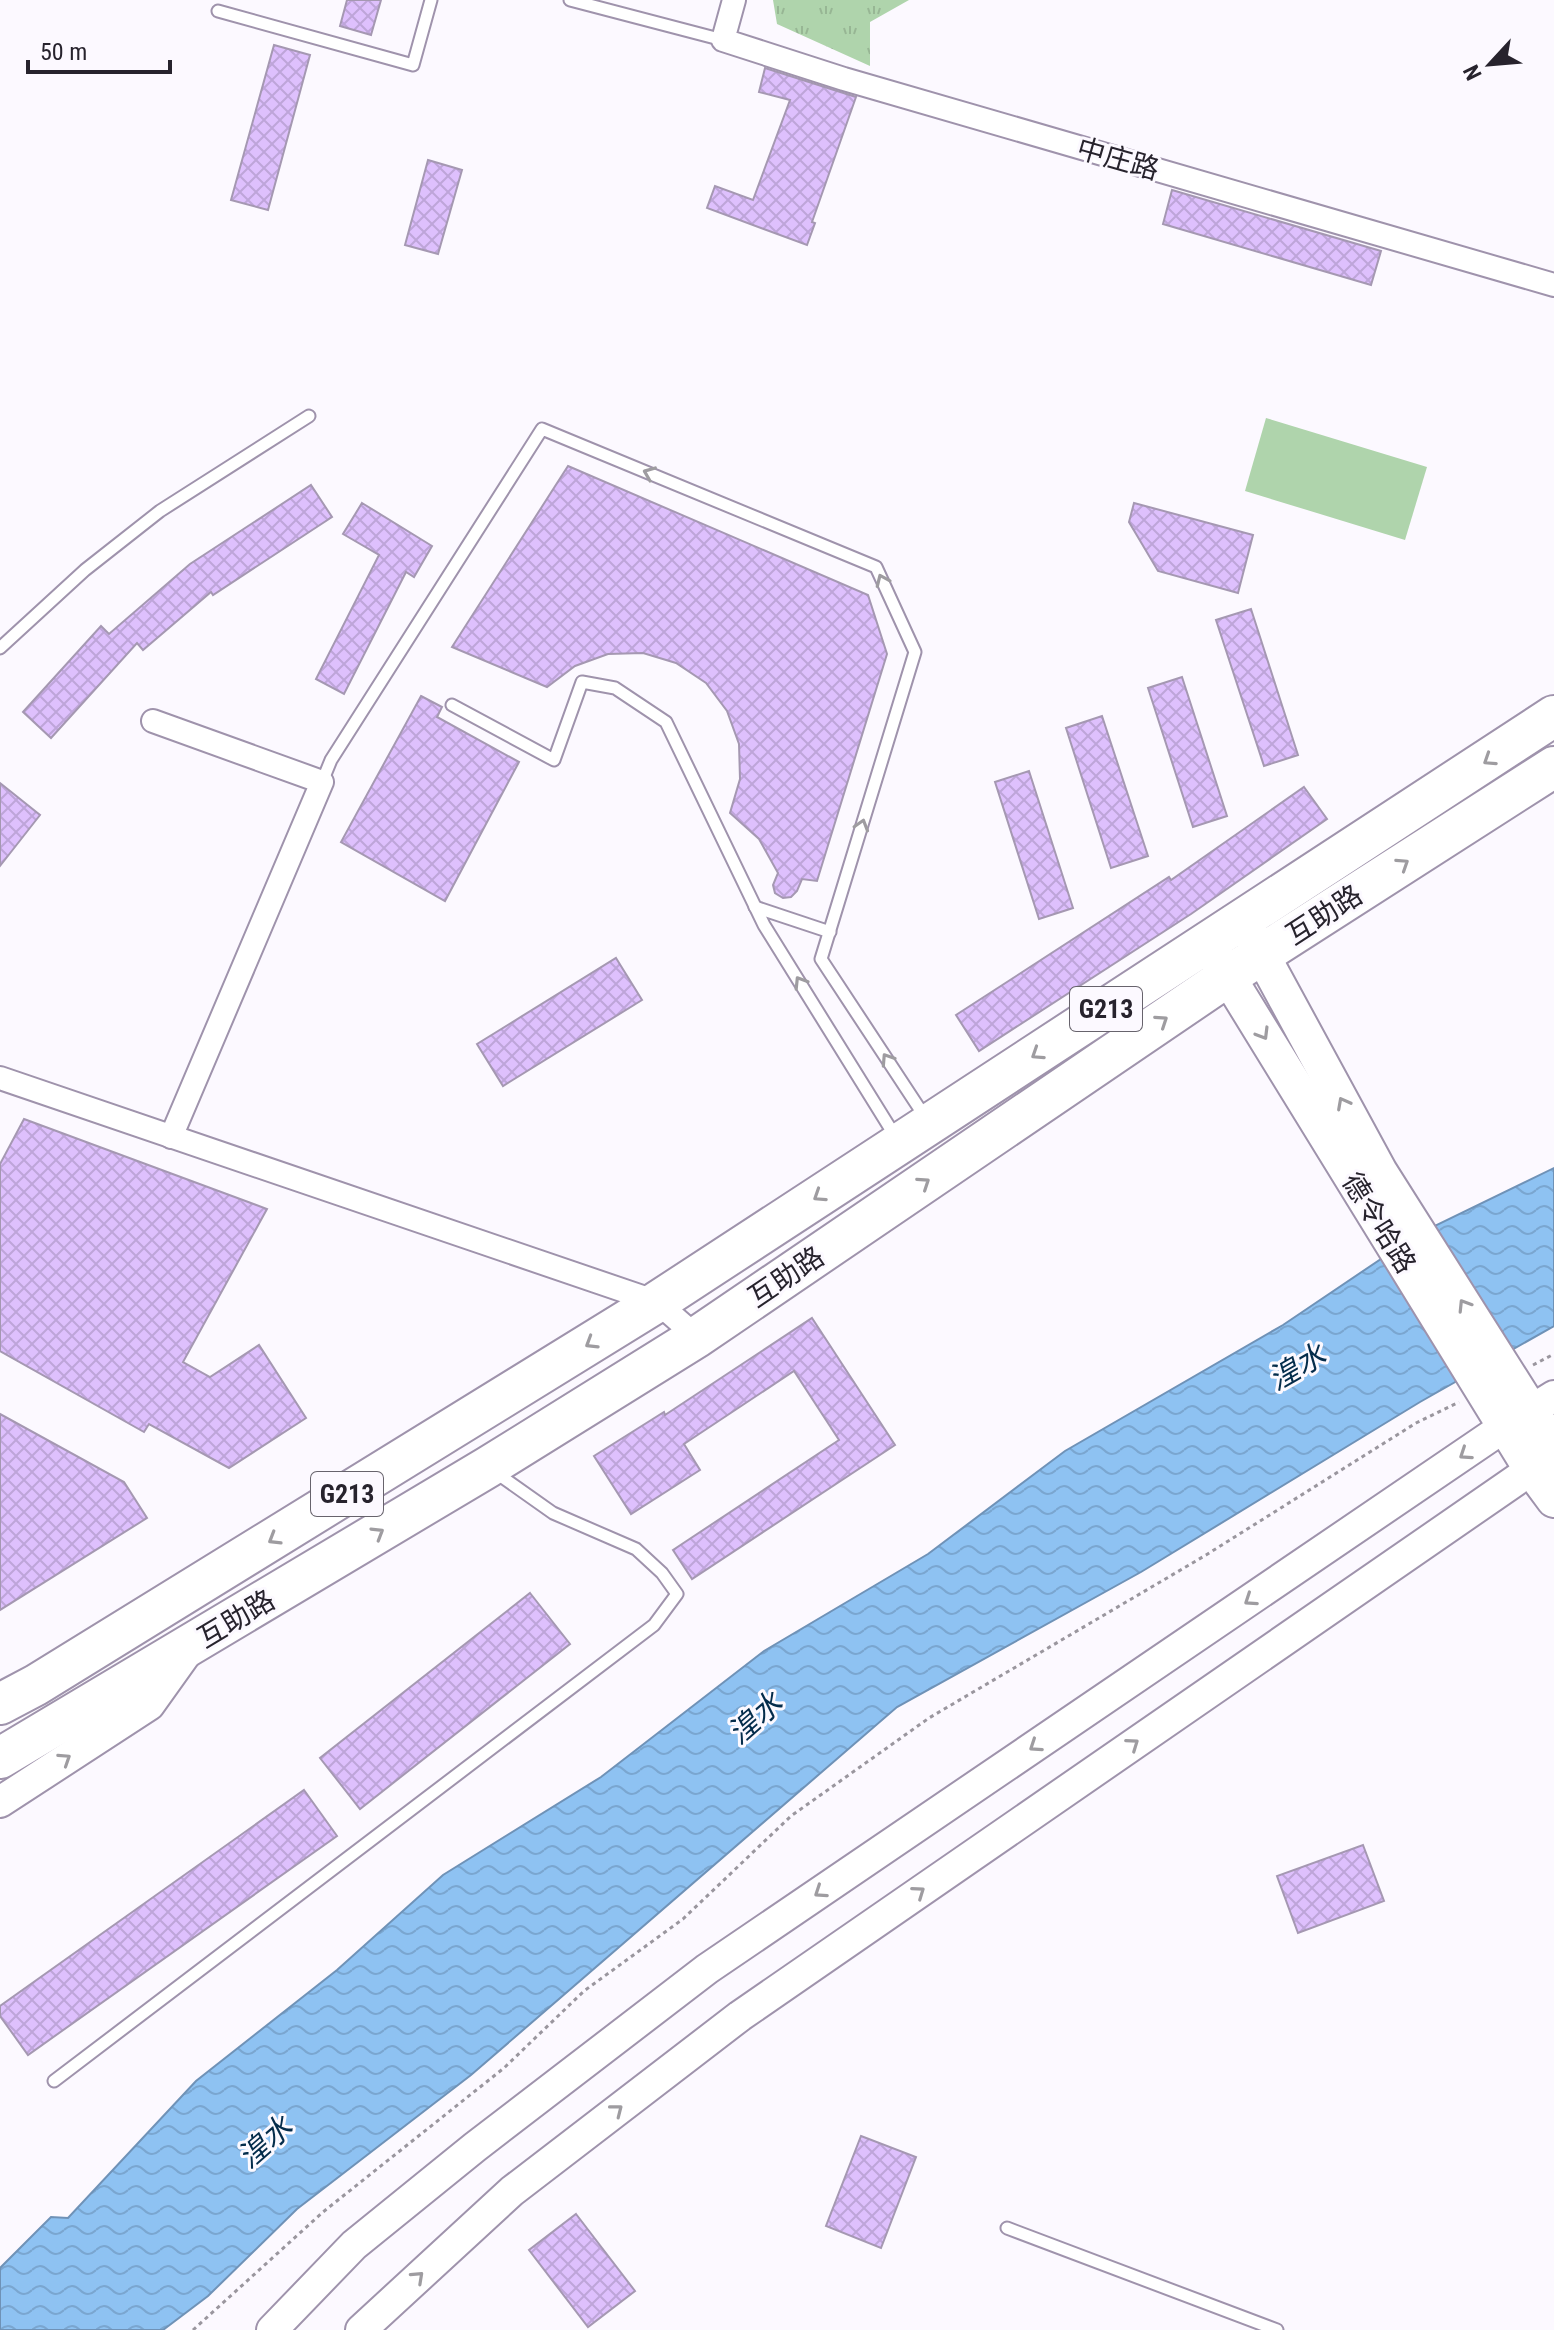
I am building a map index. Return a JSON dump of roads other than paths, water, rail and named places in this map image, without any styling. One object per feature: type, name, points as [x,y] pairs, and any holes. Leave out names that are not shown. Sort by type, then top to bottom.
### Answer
[{"type":"highway","name":"互助路","points":[[0,1704],[18,1685],[657,1302],[1554,716]]},
{"type":"highway","name":"互助路","points":[[0,1758],[192,1646],[697,1337],[1228,976],[1554,767]]},
{"type":"main road","name":"德令哈路","points":[[1242,921],[1263,954],[1369,1180]]},
{"type":"main road","name":"德令哈路","points":[[1207,943],[1369,1180],[1497,1379],[1531,1411],[1546,1457],[1554,1500]]},
{"type":"main road","points":[[272,2330],[354,2245],[475,2147],[707,1969],[1531,1411]]},
{"type":"main road","points":[[361,2330],[512,2191],[740,2016],[1546,1457]]},
{"type":"main road","points":[[0,1802],[149,1705],[192,1646]]},
{"type":"street","points":[[723,40],[734,0]]},
{"type":"street","name":"中庄路","points":[[723,40],[844,79],[1554,285]]},
{"type":"street","points":[[153,721],[322,782],[171,1137]]},
{"type":"street","points":[[0,1078],[657,1302],[697,1337]]},
{"type":"lane","points":[[218,11],[413,65],[431,0]]},
{"type":"lane","points":[[570,0],[723,40]]},
{"type":"lane","points":[[0,648],[85,570],[160,511],[309,416]]},
{"type":"lane","points":[[322,782],[331,760],[542,429],[876,567],[915,652],[821,959],[915,1134]]},
{"type":"lane","points":[[452,705],[554,760],[582,682],[615,688],[666,722],[764,925],[915,1134]]},
{"type":"lane","points":[[755,907],[830,932]]},
{"type":"lane","points":[[54,2081],[654,1625],[677,1594],[662,1573],[636,1549],[553,1513],[488,1467]]},
{"type":"lane","points":[[1007,2228],[1277,2330]]},
{"type":"water","name":"湟水","points":[[1554,1168],[1554,1326],[1420,1402],[1141,1572],[897,1707],[471,2075],[297,2209],[208,2296],[163,2330],[0,2330],[0,2268],[51,2217],[68,2218],[196,2081],[337,1970],[443,1875],[601,1777],[764,1651],[928,1554],[1065,1451],[1283,1325],[1418,1234]]}]
